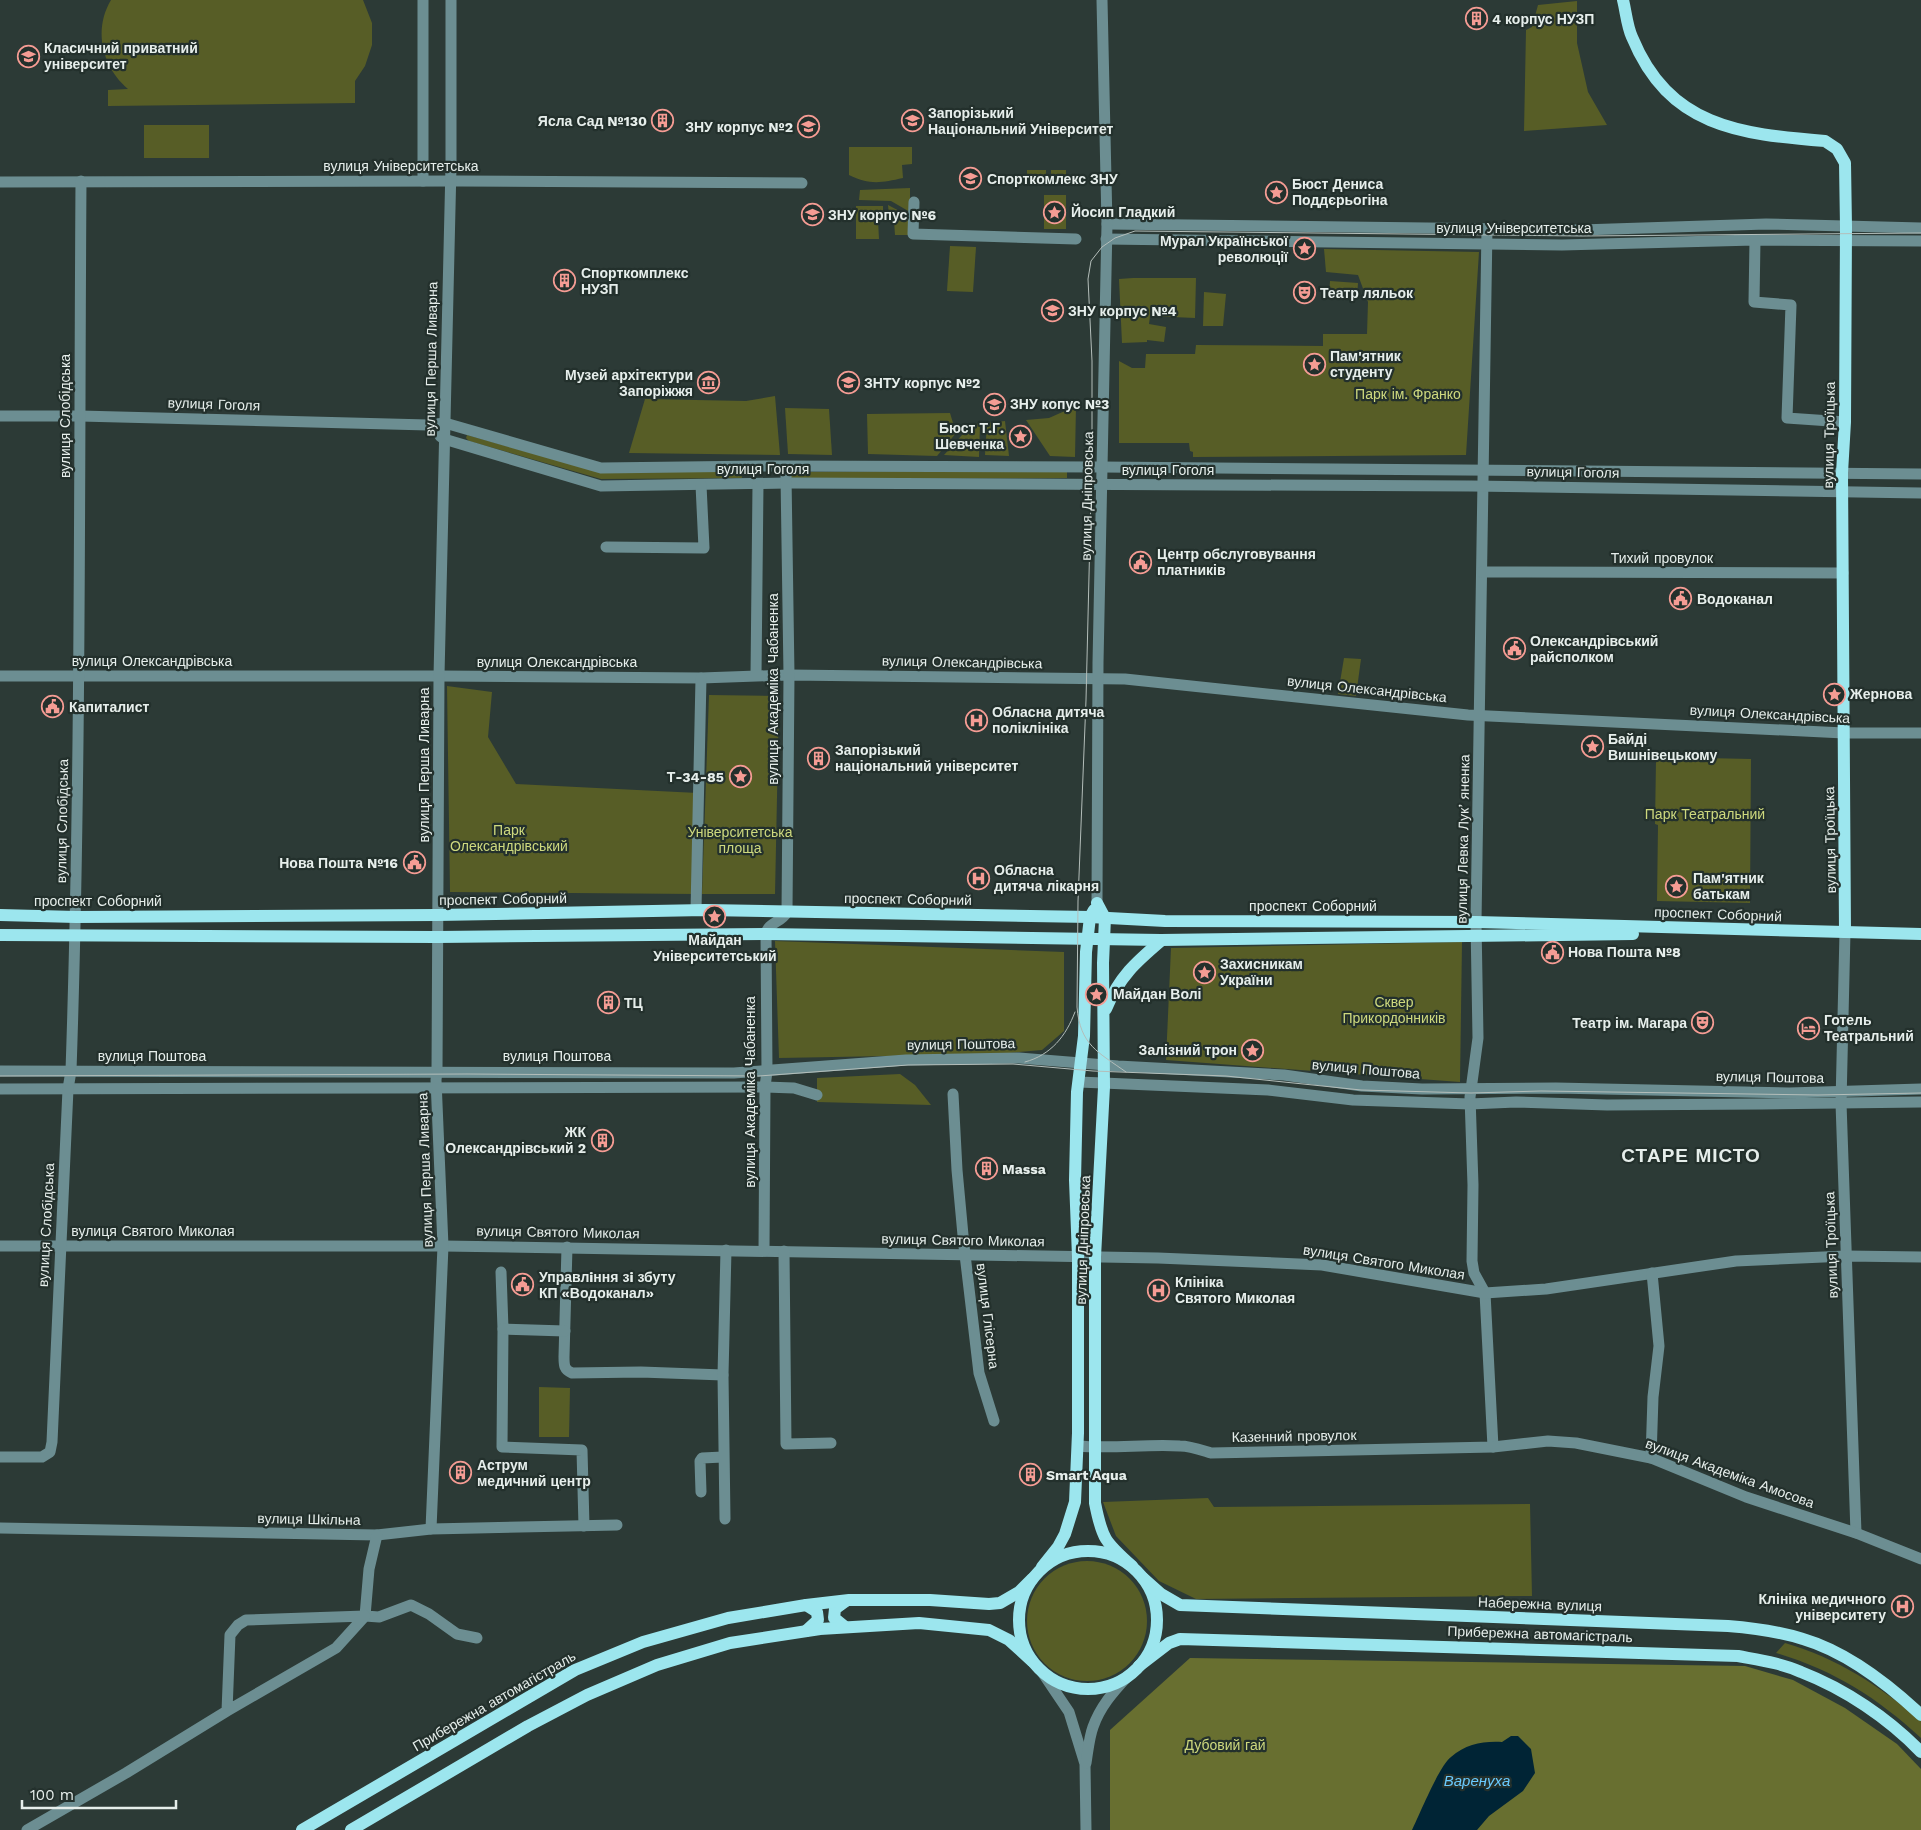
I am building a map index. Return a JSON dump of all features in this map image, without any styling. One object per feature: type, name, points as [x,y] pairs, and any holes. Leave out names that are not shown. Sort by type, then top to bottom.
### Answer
[{"type":"main road","name":"вулиця Троїцька","points":[[1623,0],[1631,36],[1649,72],[1674,100],[1700,116],[1734,130],[1825,141],[1837,149],[1845,163],[1845,422],[1842,473],[1845,932]]},
{"type":"main road","name":"вулиця Дніпровська","points":[[1042,1567],[1058,1547],[1071,1518],[1075,1502],[1078,1446],[1078,1258],[1075,1180],[1077,1097],[1082,1062],[1090,917],[1097,903]]},
{"type":"main road","name":"вулиця Дніпровська","points":[[1097,903],[1105,918],[1104,1083],[1095,1257],[1096,1448],[1094,1503],[1100,1530],[1106,1541],[1132,1566]]},
{"type":"main road","name":"проспект Соборний","points":[[0,915],[76,917],[437,915],[696,910],[1090,917],[1165,921],[1476,922],[1921,934]]},
{"type":"main road","name":"проспект Соборний","points":[[0,935],[437,937],[766,934],[1162,940],[1845,932]]},
{"type":"main road","points":[[1104,1014],[1114,989],[1144,955],[1162,940]]},
{"type":"main road","name":"Прибережна автомагістраль","points":[[302,1830],[575,1670],[643,1642],[728,1618],[848,1600],[930,1600],[995,1604],[1011,1598],[1042,1567],[1057,1558],[1072,1552],[1088,1550],[1111,1555],[1132,1566],[1143,1578],[1151,1592],[1156,1607],[1157,1623],[1154,1639],[1148,1653],[1139,1666]]},
{"type":"main road","name":"Набережна вулиця","points":[[1143,1578],[1161,1594],[1180,1605],[1728,1626],[1774,1631],[1804,1639],[1836,1653],[1877,1679],[1921,1715]]},
{"type":"main road","name":"Прибережна автомагістраль","points":[[1032,1579],[1023,1594],[1019,1611],[1019,1629],[1023,1646],[1042,1672],[1054,1681],[1083,1689],[1106,1686],[1126,1677],[1159,1650],[1180,1639],[1738,1656],[1801,1671],[1827,1684],[1882,1718],[1921,1752]]},
{"type":"main road","points":[[845,1627],[834,1618],[834,1609],[848,1600]]},
{"type":"main road","points":[[806,1605],[817,1612],[818,1620],[806,1631]]},
{"type":"main road","name":"Прибережна автомагістраль","points":[[351,1830],[528,1726],[587,1695],[657,1665],[730,1643],[806,1631],[919,1623],[989,1630],[1009,1640],[1032,1660]]},
{"type":"street","points":[[423,0],[423,181]]},
{"type":"street","name":"вулиця Перша Ливарна","points":[[431,1529],[443,1246],[437,1087],[437,915],[439,676],[452,0]]},
{"type":"street","name":"вулиця Дніпровська","points":[[1097,903],[1098,679],[1107,224],[1102,0]]},
{"type":"street","name":"вулиця Слобідська","points":[[0,1457],[42,1457],[50,1452],[52,1442],[76,935],[80,675],[82,181]]},
{"type":"street","name":"вулиця Університетська","points":[[0,182],[450,181],[802,184]]},
{"type":"street","points":[[914,202],[913,234],[1076,239]]},
{"type":"street","name":"вулиця Університетська","points":[[1107,224],[1581,230],[1766,224],[1921,228]]},
{"type":"street","name":"вулиця Левка Лукʼяненка","points":[[1487,228],[1485,243],[1476,922],[1478,1038],[1470,1104],[1473,1185],[1472,1261],[1474,1273],[1485,1293],[1493,1447]]},
{"type":"street","name":"вулиця Університетська","points":[[1106,239],[1562,245],[1754,240],[1921,241]]},
{"type":"street","points":[[1754,240],[1754,302],[1790,305],[1787,418],[1845,422]]},
{"type":"street","name":"вулиця Гоголя","points":[[0,416],[80,416],[428,425],[445,423],[601,468],[786,466],[1102,467],[1921,474]]},
{"type":"street","name":"вулиця Гоголя","points":[[428,425],[444,439],[601,486],[758,484],[1482,486],[1921,493]]},
{"type":"street","name":"вулиця Академіка Чабаненка","points":[[786,466],[789,675],[787,912]]},
{"type":"street","name":"вулиця Академіка Чабаненка","points":[[756,675],[758,484]]},
{"type":"street","points":[[606,547],[704,548],[701,485]]},
{"type":"street","name":"Тихий провулок","points":[[1482,572],[1843,574]]},
{"type":"street","name":"вулиця Олександрівська","points":[[0,676],[702,678],[789,675],[1124,679],[1480,716],[1844,733],[1921,733]]},
{"type":"street","points":[[696,910],[702,678]]},
{"type":"street","points":[[766,934],[769,926],[783,919],[787,912]]},
{"type":"street","name":"вулиця Троїцька","points":[[1845,932],[1841,1097],[1856,1533]]},
{"type":"street","name":"вулиця Академіка Чабаненка","points":[[764,1251],[765,1087],[767,1071],[766,934]]},
{"type":"street","name":"вулиця Поштова","points":[[0,1071],[734,1072],[906,1060],[1019,1058],[1103,1065],[1284,1075],[1362,1086],[1422,1089],[1575,1088],[1789,1093],[1921,1102]]},
{"type":"street","name":"вулиця Поштова","points":[[1079,1082],[1268,1090],[1353,1100],[1470,1104],[1516,1102],[1607,1105],[1841,1097],[1921,1089]]},
{"type":"street","points":[[0,1089],[765,1087],[794,1088],[817,1095]]},
{"type":"street","name":"вулиця Глісерна","points":[[953,1094],[957,1170],[979,1373],[994,1421]]},
{"type":"street","name":"вулиця Святого Миколая","points":[[0,1246],[567,1247],[1095,1257],[1322,1265],[1485,1293],[1546,1288],[1736,1261],[1846,1256],[1921,1257]]},
{"type":"street","points":[[567,1247],[564,1331],[564,1366],[567,1371],[572,1373],[641,1372],[723,1375]]},
{"type":"street","points":[[725,1519],[723,1375],[726,1250]]},
{"type":"street","points":[[784,1251],[786,1444],[831,1443]]},
{"type":"street","points":[[501,1272],[503,1329],[502,1447],[582,1450],[584,1526]]},
{"type":"street","points":[[1651,1458],[1653,1397],[1658,1346],[1652,1273]]},
{"type":"street","points":[[503,1329],[564,1331]]},
{"type":"street","name":"вулиця Академіка Амосова","points":[[1493,1447],[1548,1441],[1576,1443],[1651,1458],[1746,1497],[1856,1533],[1921,1559]]},
{"type":"street","name":"Казенний провулок","points":[[1078,1446],[1096,1448],[1116,1446],[1182,1446],[1211,1453],[1493,1447]]},
{"type":"street","points":[[701,1492],[700,1462],[702,1458],[723,1457]]},
{"type":"street","name":"вулиця Шкільна","points":[[0,1528],[377,1535],[431,1529],[617,1526]]},
{"type":"street","points":[[26,1830],[336,1648],[366,1616],[369,1569],[377,1535]]},
{"type":"street","points":[[227,1711],[230,1635],[238,1625],[246,1620],[380,1617],[412,1605],[434,1617],[456,1634],[477,1638]]},
{"type":"street","points":[[1042,1672],[1069,1712],[1085,1764]]},
{"type":"street","points":[[1086,1830],[1085,1764],[1092,1728],[1111,1695],[1126,1677]]},
{"type":"green space","points":[[111,0],[363,0],[372,23],[372,45],[365,66],[355,81],[355,103],[108,106],[108,90],[128,89],[112,70],[103,48],[102,23]]},
{"type":"green space","points":[[1577,1],[1577,43],[1588,92],[1607,125],[1524,131],[1526,30],[1532,27],[1538,5]]},
{"type":"green space","points":[[144,125],[209,125],[209,158],[144,158]]},
{"type":"green space","points":[[849,147],[912,147],[912,164],[902,165],[903,178],[882,182],[869,182],[849,175]]},
{"type":"green space","points":[[1027,170],[1046,170],[1046,184],[1027,184]]},
{"type":"green space","points":[[1051,170],[1066,170],[1066,184],[1051,184]]},
{"type":"green space","points":[[910,188],[910,212],[891,201],[859,200],[860,190]]},
{"type":"green space","points":[[1044,195],[1066,195],[1066,229],[1044,229]]},
{"type":"green space","points":[[888,205],[909,216],[910,235],[895,235],[894,221],[889,215]]},
{"type":"green space","points":[[856,206],[883,206],[883,215],[878,220],[879,239],[856,239]]},
{"type":"green space","points":[[950,246],[976,247],[973,292],[947,291]]},
{"type":"green space","name":"Парк ім. Франко","points":[[1324,249],[1479,252],[1466,455],[1193,457],[1189,443],[1119,443],[1119,361],[1132,368],[1145,368],[1146,354],[1195,354],[1196,345],[1323,346],[1323,334],[1367,334],[1368,302],[1358,275],[1326,272]]},
{"type":"green space","points":[[1196,278],[1195,318],[1150,316],[1149,324],[1166,327],[1164,342],[1147,340],[1147,342],[1122,343],[1119,279]]},
{"type":"green space","points":[[1330,281],[1358,283],[1357,297],[1329,296]]},
{"type":"green space","points":[[1204,292],[1226,294],[1223,326],[1203,326]]},
{"type":"green space","points":[[775,396],[780,455],[629,453],[645,399],[746,401]]},
{"type":"green space","points":[[1076,406],[1075,457],[1050,456],[1026,420],[1049,418]]},
{"type":"green space","points":[[785,408],[829,409],[832,455],[788,454]]},
{"type":"green space","points":[[950,413],[956,433],[937,456],[868,454],[867,414]]},
{"type":"green space","points":[[1005,421],[1009,456],[985,455],[987,423]]},
{"type":"green space","points":[[980,423],[979,457],[944,455],[971,425]]},
{"type":"green space","points":[[467,435],[602,473],[741,471],[742,478],[601,479],[469,441],[466,438]]},
{"type":"green space","points":[[1067,470],[1067,478],[791,479],[791,472]]},
{"type":"green space","points":[[1344,658],[1361,659],[1356,696],[1338,694]]},
{"type":"green space","name":"Парк Олександрівський","points":[[447,686],[492,692],[488,737],[516,784],[698,793],[696,894],[450,892]]},
{"type":"green space","name":"Університетська площа","points":[[709,695],[778,696],[775,894],[702,894]]},
{"type":"green space","name":"Парк Театральний","points":[[1659,757],[1751,759],[1750,903],[1657,901],[1658,825],[1655,824],[1656,760],[1659,760]]},
{"type":"green space","points":[[775,941],[1064,952],[1064,1031],[1042,1050],[998,1054],[779,1058]]},
{"type":"green space","name":"Сквер Прикордонників","points":[[1462,942],[1460,1082],[1166,1060],[1171,948]]},
{"type":"green space","points":[[900,1074],[915,1085],[931,1105],[817,1102],[817,1078]]},
{"type":"green space","points":[[539,1387],[570,1388],[569,1437],[539,1437]]},
{"type":"green space","points":[[1208,1498],[1214,1507],[1530,1504],[1532,1596],[1196,1599],[1159,1581],[1116,1536],[1103,1502]]},
{"type":"green space","points":[[1087,1561],[1110,1565],[1130,1578],[1143,1598],[1147,1621],[1143,1644],[1130,1664],[1110,1677],[1087,1681],[1064,1677],[1044,1664],[1031,1644],[1027,1621],[1031,1598],[1044,1578],[1064,1565]]},
{"type":"green space","points":[[1785,1643],[1840,1665],[1890,1696],[1921,1721],[1921,1738],[1888,1710],[1854,1687],[1817,1668],[1776,1653]]},
{"type":"green space","name":"Дубовий гай","points":[[1190,1658],[1745,1666],[1793,1680],[1845,1708],[1897,1744],[1921,1769],[1921,1830],[1110,1830],[1110,1730]]},
{"type":"water","name":"Варенуха","points":[[1511,1736],[1518,1736],[1531,1749],[1535,1773],[1523,1791],[1489,1816],[1477,1830],[1412,1830],[1435,1780],[1451,1757],[1469,1746],[1488,1742],[1502,1742]]},
{"type":"tram line","points":[[1126,1072],[1099,1053],[1086,1039],[1079,1020],[1077,1007],[1078,901],[1086,700],[1092,452],[1092,361],[1088,279],[1091,261],[1102,247],[1115,238],[1135,231],[1582,236],[1921,233]]},
{"type":"tram line","points":[[1025,1062],[1043,1055],[1050,1049],[1062,1037],[1075,1012]]},
{"type":"tram line","points":[[0,1076],[467,1074],[759,1076],[908,1065],[1013,1064],[1093,1071],[1226,1076],[1361,1090],[1471,1093],[1541,1091],[1818,1095],[1921,1093]]},
{"type":"place","name":"4 корпус НУЗП","points":[[1476,19]]},
{"type":"place","name":"Класичний приватний університет","points":[[28,56]]},
{"type":"place","name":"Ясла Сад №130","points":[[663,121]]},
{"type":"place","name":"Запорізький Національний Університет","points":[[912,121]]},
{"type":"place","name":"ЗНУ корпус №2","points":[[809,127]]},
{"type":"place","name":"Спорткомлекс ЗНУ","points":[[971,179]]},
{"type":"place","name":"Бюст Дениса Поддєрьогіна","points":[[1276,192]]},
{"type":"place","name":"Йосип Гладкий","points":[[1055,212]]},
{"type":"place","name":"ЗНУ корпус №6","points":[[812,215]]},
{"type":"place","name":"Мурал Української революції","points":[[1304,249]]},
{"type":"place","name":"Спорткомплекс НУЗП","points":[[565,281]]},
{"type":"place","name":"Театр ляльок","points":[[1304,293]]},
{"type":"place","name":"ЗНУ корпус №4","points":[[1052,311]]},
{"type":"place","name":"Пам'ятник студенту","points":[[1314,364]]},
{"type":"place","name":"Музей архітектури Запоріжжя","points":[[709,383]]},
{"type":"place","name":"ЗНТУ корпус №2","points":[[848,383]]},
{"type":"place","name":"ЗНУ копус №3","points":[[994,404]]},
{"type":"place","name":"Бюст Т.Г. Шевченка","points":[[1020,436]]},
{"type":"place","name":"Центр обслуговування платників","points":[[1141,562]]},
{"type":"place","name":"Водоканал","points":[[1681,599]]},
{"type":"place","name":"Олександрівський райсполком","points":[[1514,649]]},
{"type":"place","name":"Жернова","points":[[1834,694]]},
{"type":"place","name":"Капиталист","points":[[53,707]]},
{"type":"place","name":"Обласна дитяча поліклініка","points":[[976,720]]},
{"type":"place","name":"Байді Вишнівецькому","points":[[1592,747]]},
{"type":"place","name":"Запорізький національний університет","points":[[819,758]]},
{"type":"place","name":"Т-34-85","points":[[740,777]]},
{"type":"place","name":"Нова Пошта №16","points":[[414,863]]},
{"type":"place","name":"Обласна дитяча лікарня","points":[[978,878]]},
{"type":"place","name":"Пам'ятник батькам","points":[[1677,886]]},
{"type":"place","name":"Майдан Університетський","points":[[715,917]]},
{"type":"place","name":"Нова Пошта №8","points":[[1552,952]]},
{"type":"place","name":"Захисникам України","points":[[1204,972]]},
{"type":"place","name":"Майдан Волі","points":[[1097,994]]},
{"type":"place","name":"ТЦ","points":[[608,1003]]},
{"type":"place","name":"Театр ім. Магара","points":[[1703,1023]]},
{"type":"place","name":"Готель Театральний","points":[[1808,1028]]},
{"type":"place","name":"Залізний трон","points":[[1253,1050]]},
{"type":"place","name":"ЖК Олександрівський 2","points":[[602,1140]]},
{"type":"place","name":"Massa","points":[[986,1169]]},
{"type":"place","name":"Управлiння зi збуту КП «Водоканал»","points":[[523,1285]]},
{"type":"place","name":"Клініка Святого Миколая","points":[[1159,1290]]},
{"type":"place","name":"Аструм медичний центр","points":[[461,1473]]},
{"type":"place","name":"Smart Aqua","points":[[1030,1475]]},
{"type":"place","name":"Клініка медичного університету","points":[[1902,1607]]},
{"type":"district","name":"СТАРЕ МІСТО","points":[[1691,1155]]}]
